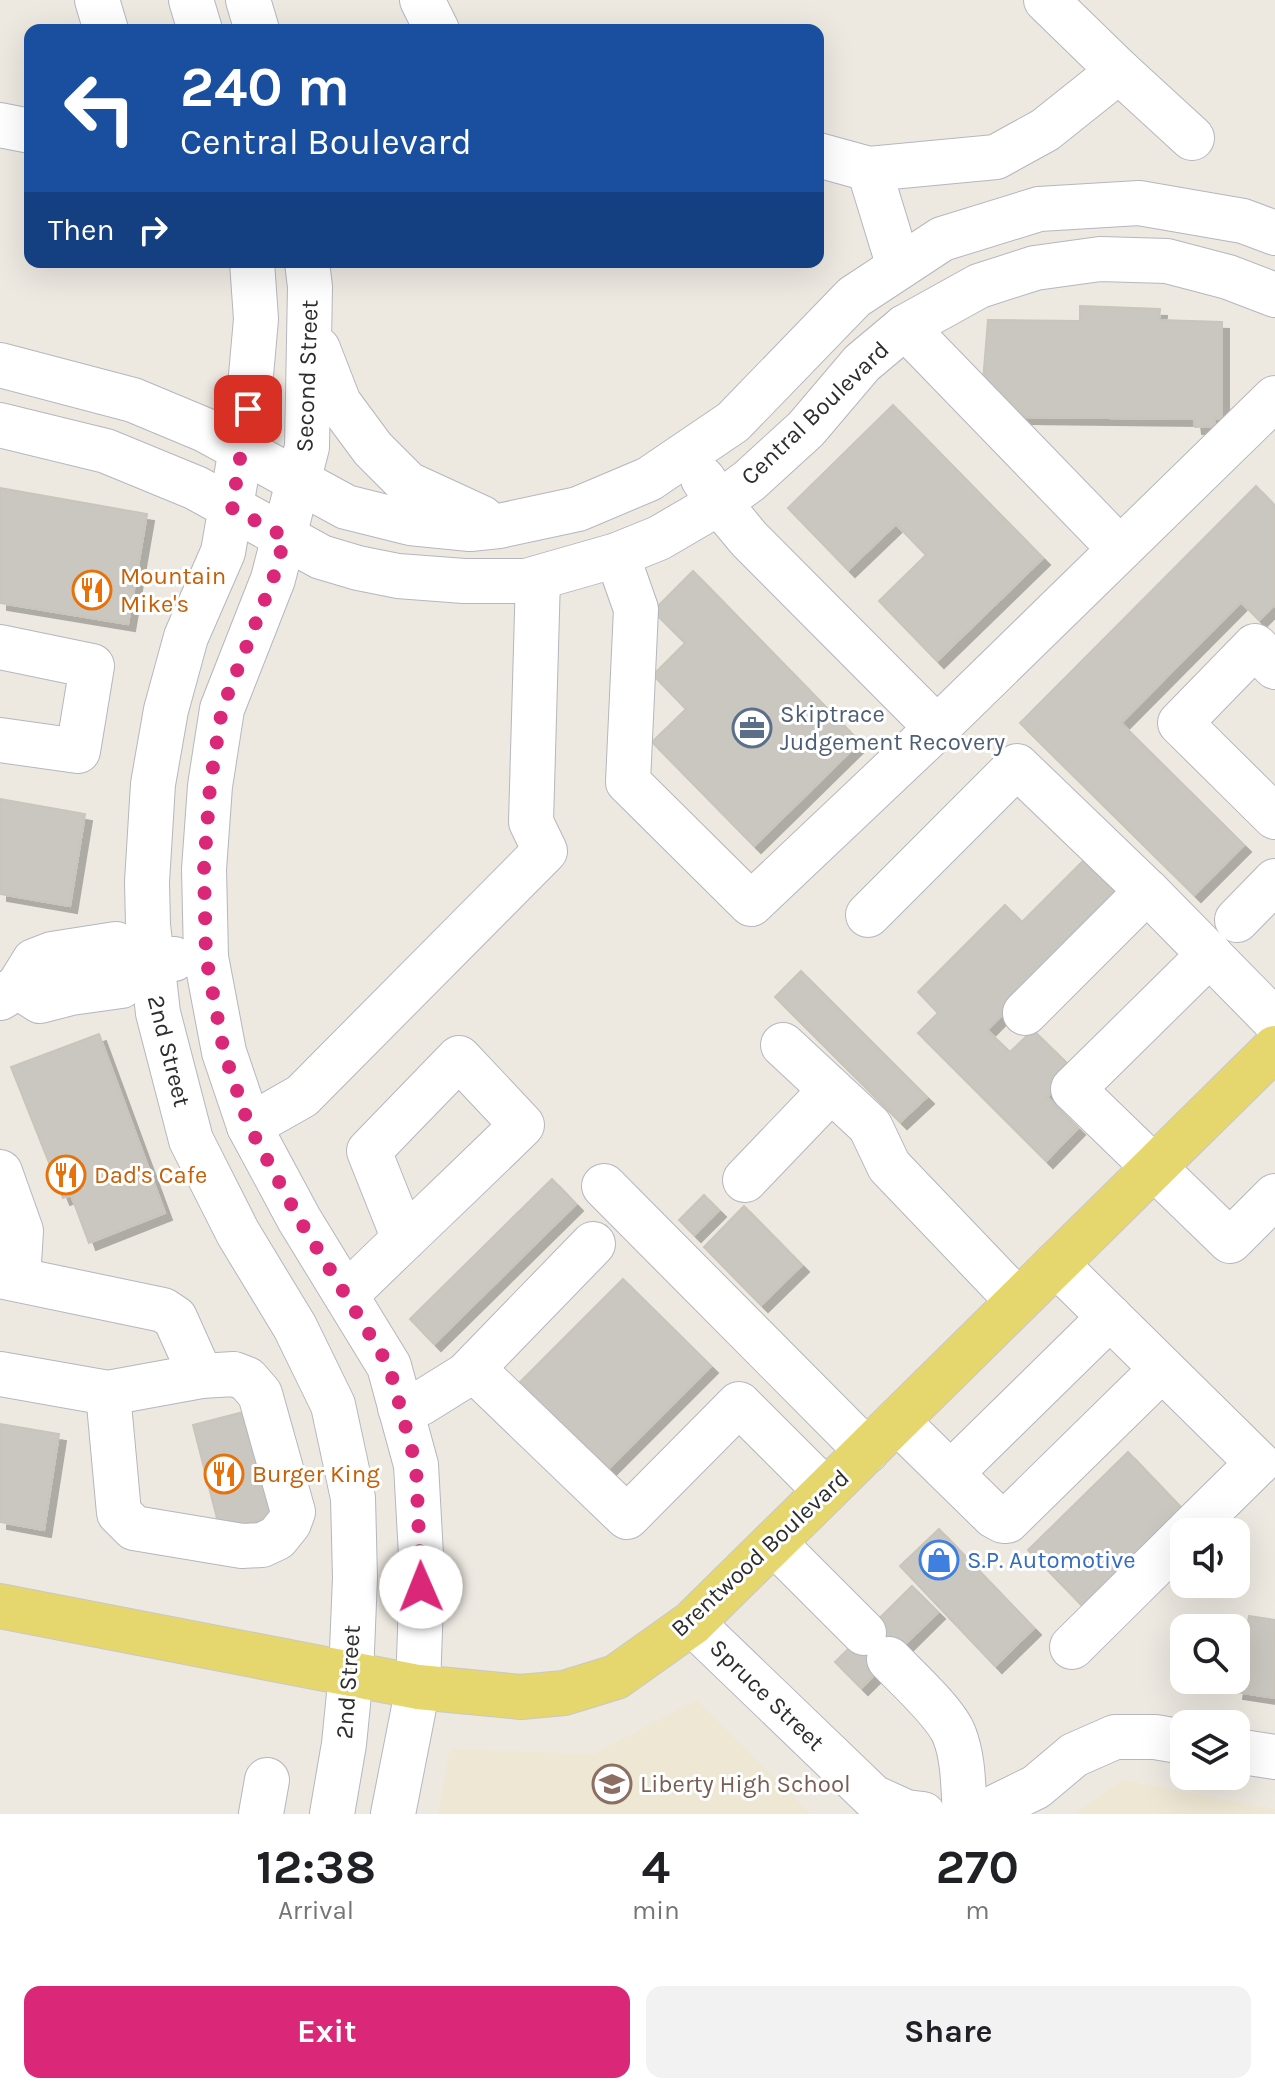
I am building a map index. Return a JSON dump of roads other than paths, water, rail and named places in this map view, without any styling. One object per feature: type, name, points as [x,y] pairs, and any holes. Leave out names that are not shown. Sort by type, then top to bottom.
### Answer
[{"type":"main road","name":"Brentwood Boulevard","points":[[0,1606],[418,1687],[521,1697],[564,1693],[616,1677],[692,1623],[1275,1048]]},
{"type":"street","points":[[97,0],[104,24]]},
{"type":"street","points":[[191,0],[198,24]]},
{"type":"street","points":[[248,0],[255,24]]},
{"type":"street","points":[[422,0],[434,24]]},
{"type":"street","points":[[1046,0],[1192,138]]},
{"type":"street","points":[[824,157],[869,169],[996,157],[1045,130],[1119,71]]},
{"type":"street","points":[[0,125],[24,130]]},
{"type":"street","points":[[869,169],[899,267]]},
{"type":"street","name":"Central Boulevard","points":[[0,365],[133,400],[205,430],[346,507],[410,523],[470,529],[499,526],[578,509],[649,479],[733,422],[854,297],[942,239],[1039,209],[1139,203],[1243,221],[1275,233]]},
{"type":"street","name":"Central Boulevard","points":[[0,425],[106,451],[196,488],[321,557],[358,568],[398,576],[464,581],[526,581],[617,555],[659,538],[719,503],[749,481],[806,429],[862,363],[905,327],[979,286],[1035,268],[1100,259],[1167,261],[1228,277],[1275,295]]},
{"type":"street","name":"2nd Street","points":[[252,268],[256,319],[248,409],[232,508],[223,552],[186,637],[166,710],[153,784],[147,882],[150,961],[158,1013],[191,1140],[238,1233],[295,1327],[333,1405],[353,1498],[355,1578],[351,1674],[344,1744],[332,1814]]},
{"type":"street","name":"Second Street","points":[[285,537],[307,447],[308,268]]},
{"type":"street","points":[[309,326],[339,403],[373,449],[408,484],[499,526]]},
{"type":"street","points":[[905,327],[1120,549]]},
{"type":"street","points":[[617,555],[636,609],[628,782],[751,904],[937,728],[1275,398]]},
{"type":"street","points":[[686,454],[719,503],[749,539],[937,728]]},
{"type":"street","points":[[285,537],[273,579],[222,709],[210,786],[204,869],[206,957],[224,1052],[249,1126],[299,1219],[389,1366],[416,1465],[422,1573],[418,1687],[393,1814]]},
{"type":"street","points":[[249,1126],[302,1096],[545,851],[531,822],[538,578]]},
{"type":"street","points":[[1275,667],[1255,646],[1180,723],[1275,817]]},
{"type":"street","points":[[0,647],[92,666],[78,751],[0,740]]},
{"type":"street","points":[[868,915],[1017,766],[1147,891],[1275,1021]]},
{"type":"street","points":[[1237,920],[1275,881]]},
{"type":"street","points":[[1025,1013],[1147,891]]},
{"type":"street","points":[[1210,954],[1073,1089],[1230,1241],[1275,1196]]},
{"type":"street","points":[[9,993],[40,1001],[121,986],[150,961],[206,957]]},
{"type":"street","points":[[783,1045],[870,1126],[889,1166],[1018,1301]]},
{"type":"street","points":[[745,1180],[831,1090]]},
{"type":"street","points":[[0,1172],[21,1231],[9,1277],[163,1310],[175,1318],[201,1376]]},
{"type":"street","points":[[604,1186],[867,1451]]},
{"type":"street","points":[[346,1295],[404,1239]]},
{"type":"street","points":[[400,1408],[421,1403],[466,1375],[593,1244]]},
{"type":"street","points":[[1056,1264],[1258,1463],[1202,1518]]},
{"type":"street","points":[[951,1473],[1110,1317]]},
{"type":"street","points":[[473,1369],[627,1517],[739,1404],[826,1491]]},
{"type":"street","points":[[897,1421],[994,1516],[1007,1521],[1162,1369]]},
{"type":"street","points":[[0,1374],[108,1393],[201,1376],[234,1374],[247,1379],[260,1394],[293,1512],[289,1523],[277,1538],[262,1545],[242,1546],[134,1528],[119,1513],[108,1393]]},
{"type":"street","points":[[774,1543],[877,1646],[953,1731],[960,1756],[968,1814],[1049,1801],[1074,1755],[1115,1737],[1170,1740]]},
{"type":"street","points":[[1072,1647],[1170,1550]]},
{"type":"street","name":"Spruce Street","points":[[692,1623],[873,1797],[906,1812],[923,1814]]},
{"type":"street","points":[[1250,1753],[1275,1757]]},
{"type":"place","name":"Mountain Mike's","points":[[92,590]]},
{"type":"place","name":"Skiptrace Judgement Recovery","points":[[752,728]]},
{"type":"place","name":"Dad's Cafe","points":[[66,1175]]},
{"type":"place","name":"Burger King","points":[[224,1474]]},
{"type":"place","name":"S.P. Automotive","points":[[939,1560]]},
{"type":"place","name":"Liberty High School","points":[[612,1784]]}]
